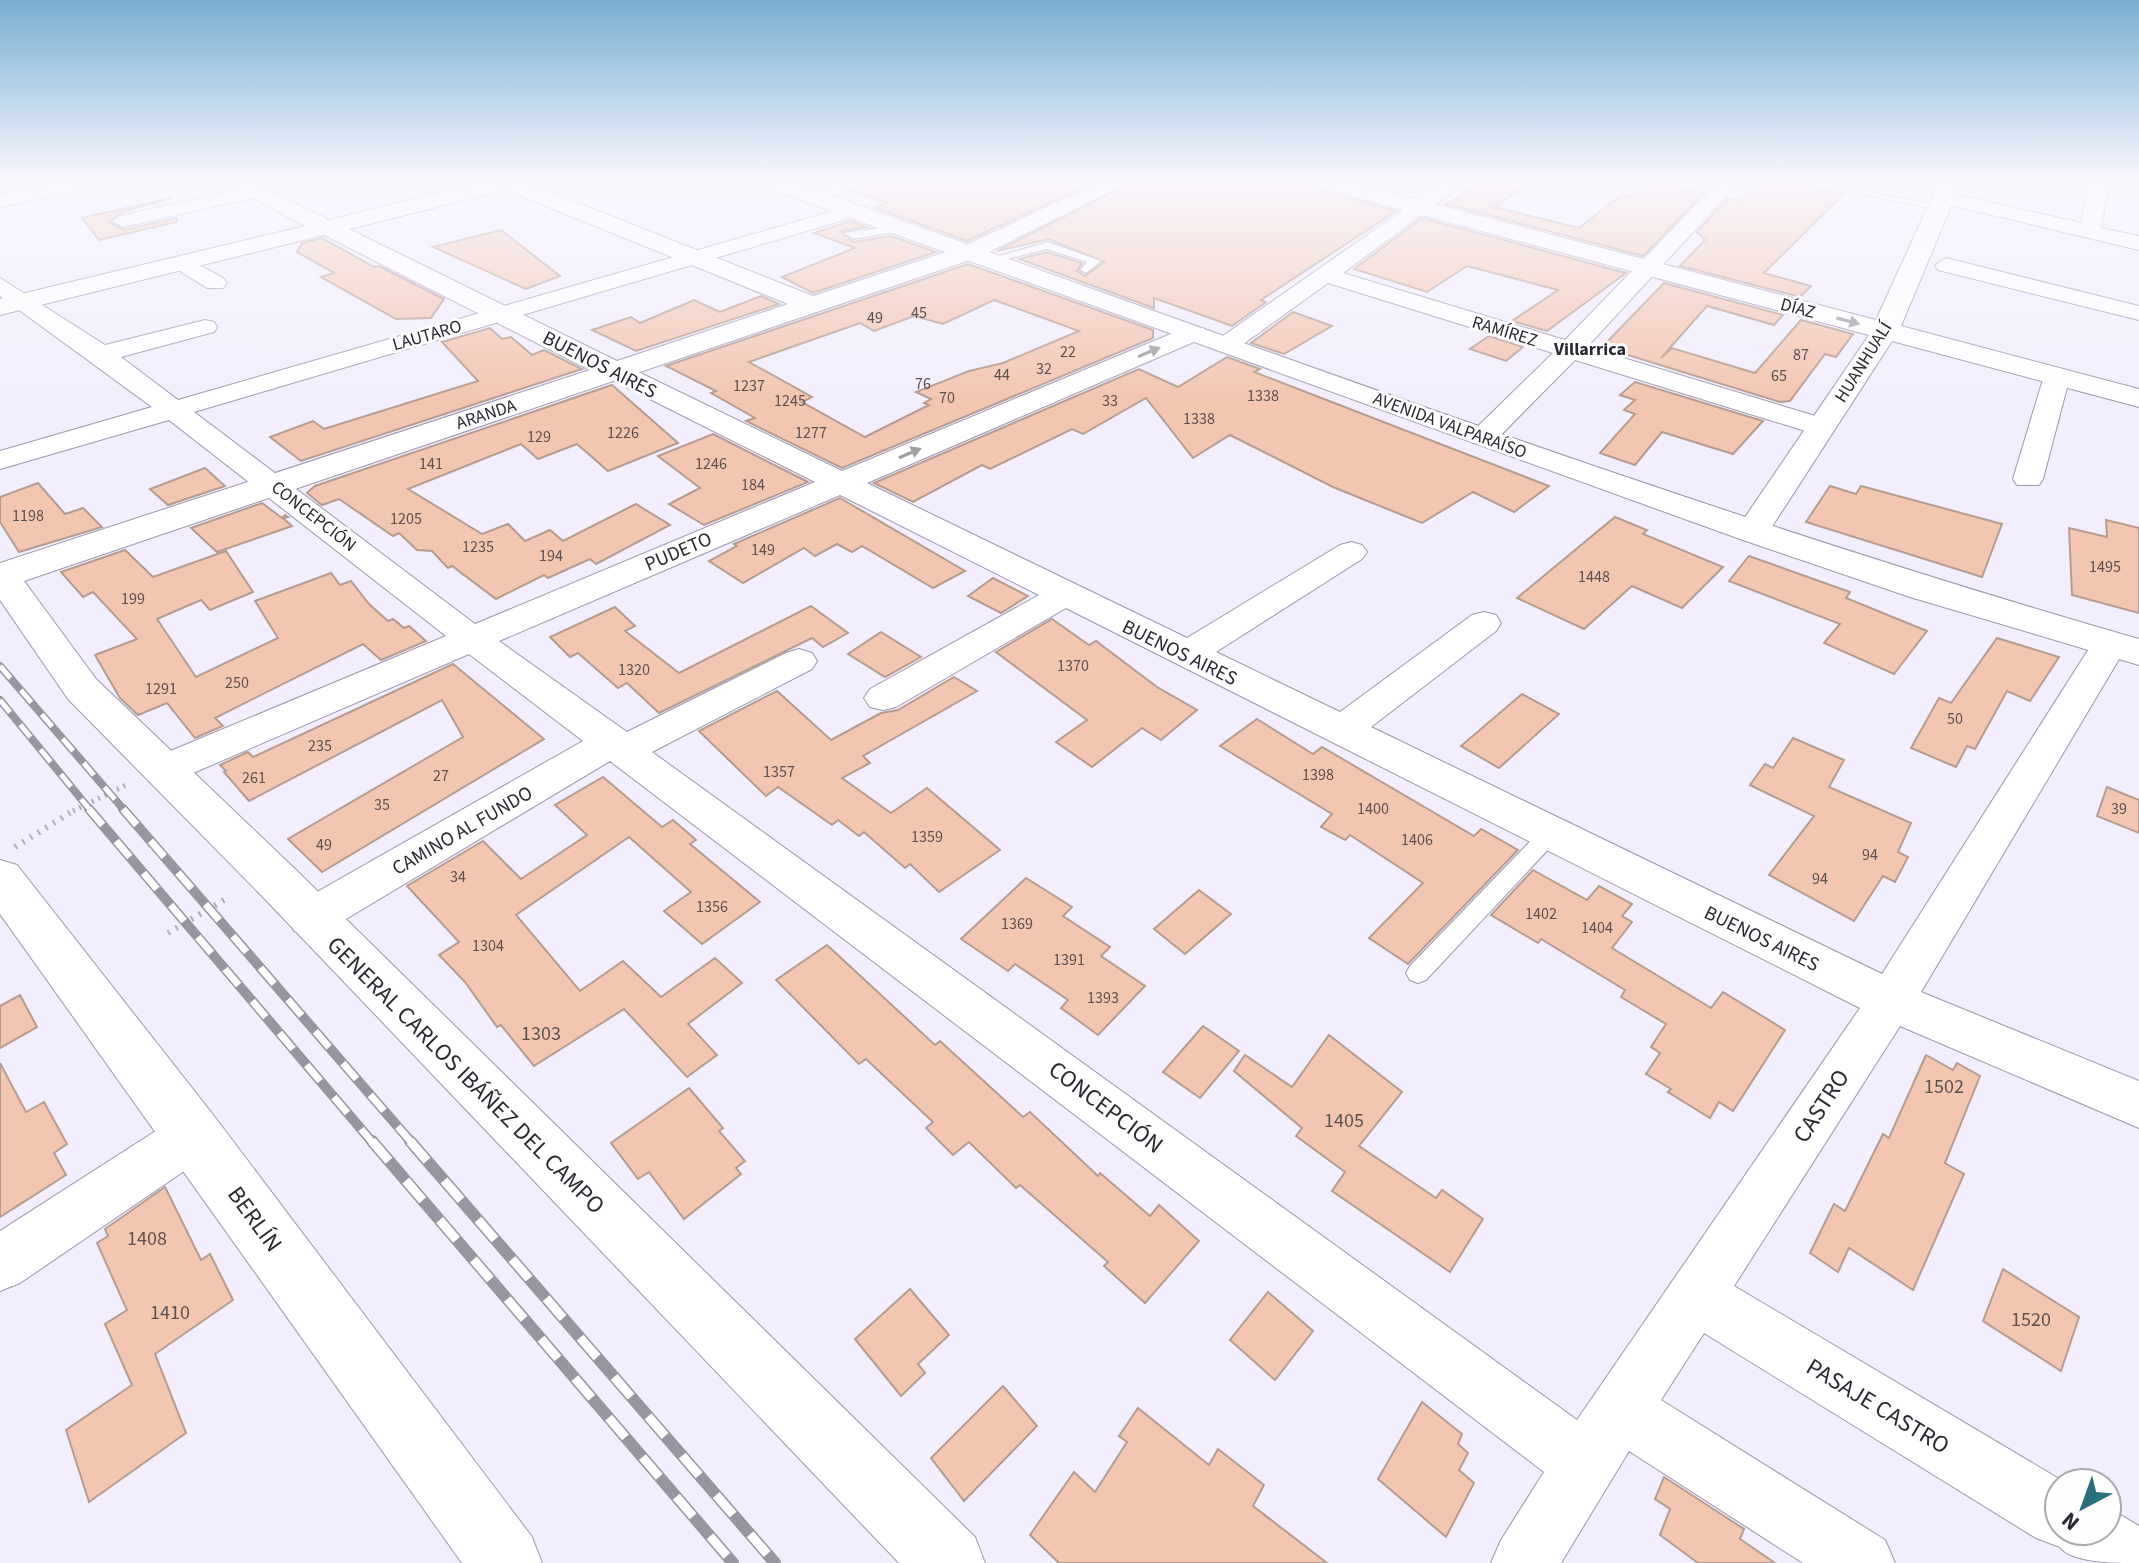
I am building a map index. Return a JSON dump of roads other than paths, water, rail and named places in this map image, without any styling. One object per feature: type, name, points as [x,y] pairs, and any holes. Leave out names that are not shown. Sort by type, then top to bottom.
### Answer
[{"type":"street","points":[[12,305],[224,253]]},
{"type":"street","name":"BUENOS AIRES","points":[[381,253],[1185,655],[1891,1001],[2139,1105]]},
{"type":"street","points":[[685,253],[811,304]]},
{"type":"street","name":"LAUTARO","points":[[0,460],[702,253]]},
{"type":"street","name":"ARANDA","points":[[1,575],[811,304],[977,253]]},
{"type":"street","name":"AVENIDA VALPARAÍSO","points":[[996,253],[1077,279],[1226,345],[1752,532],[1901,582],[2124,648]]},
{"type":"street","points":[[1226,345],[1357,253]]},
{"type":"street","name":"DÍAZ","points":[[1588,253],[2139,398]]},
{"type":"street","points":[[1483,437],[1663,253]]},
{"type":"street","name":"HUANHUALÍ","points":[[1752,532],[1885,331],[1920,253]]},
{"type":"street","points":[[183,263],[215,283]]},
{"type":"street","points":[[1946,265],[2139,313]]},
{"type":"street","name":"RAMÍREZ","points":[[1326,275],[1822,427]]},
{"type":"street","name":"CONCEPCIÓN","points":[[0,285],[12,305],[101,354],[471,638],[1585,1464]]},
{"type":"street","points":[[101,354],[205,327]]},
{"type":"street","name":"PUDETO","points":[[163,770],[1194,333]]},
{"type":"street","points":[[2028,479],[2057,376]]},
{"type":"street","points":[[1185,655],[1351,552]]},
{"type":"street","name":"GENERAL CARLOS IBÁÑEZ DEL CAMPO","points":[[1,575],[82,689],[949,1563]]},
{"type":"street","points":[[883,698],[1064,595]]},
{"type":"street","points":[[1340,731],[1484,623]]},
{"type":"street","name":"CASTRO","points":[[1524,1563],[1620,1409],[2124,648]]},
{"type":"street","points":[[619,745],[799,661]]},
{"type":"street","name":"CAMINO AL FUNDO","points":[[310,918],[619,745]]},
{"type":"street","name":"BERLÍN","points":[[6,864],[194,1135],[506,1563]]},
{"type":"street","points":[[0,1263],[194,1135]]},
{"type":"street","name":"PASAJE CASTRO","points":[[1697,1296],[2043,1505]]},
{"type":"street","points":[[1620,1409],[1862,1563]]},
{"type":"street","points":[[2112,1547],[2139,1563]]},
{"type":"lane","points":[[1059,260],[1077,279],[1095,261],[1071,253]]},
{"type":"lane","points":[[1418,973],[1550,834]]},
{"type":"railway","points":[[0,666],[125,811]]},
{"type":"railway","points":[[0,700],[91,811]]},
{"type":"railway","points":[[89,809],[373,1143]]},
{"type":"railway","points":[[123,809],[412,1143]]},
{"type":"railway","points":[[372,1141],[733,1563]]},
{"type":"railway","points":[[410,1141],[775,1563]]},
{"type":"district","name":"Villarrica","points":[[1590,349]]}]
